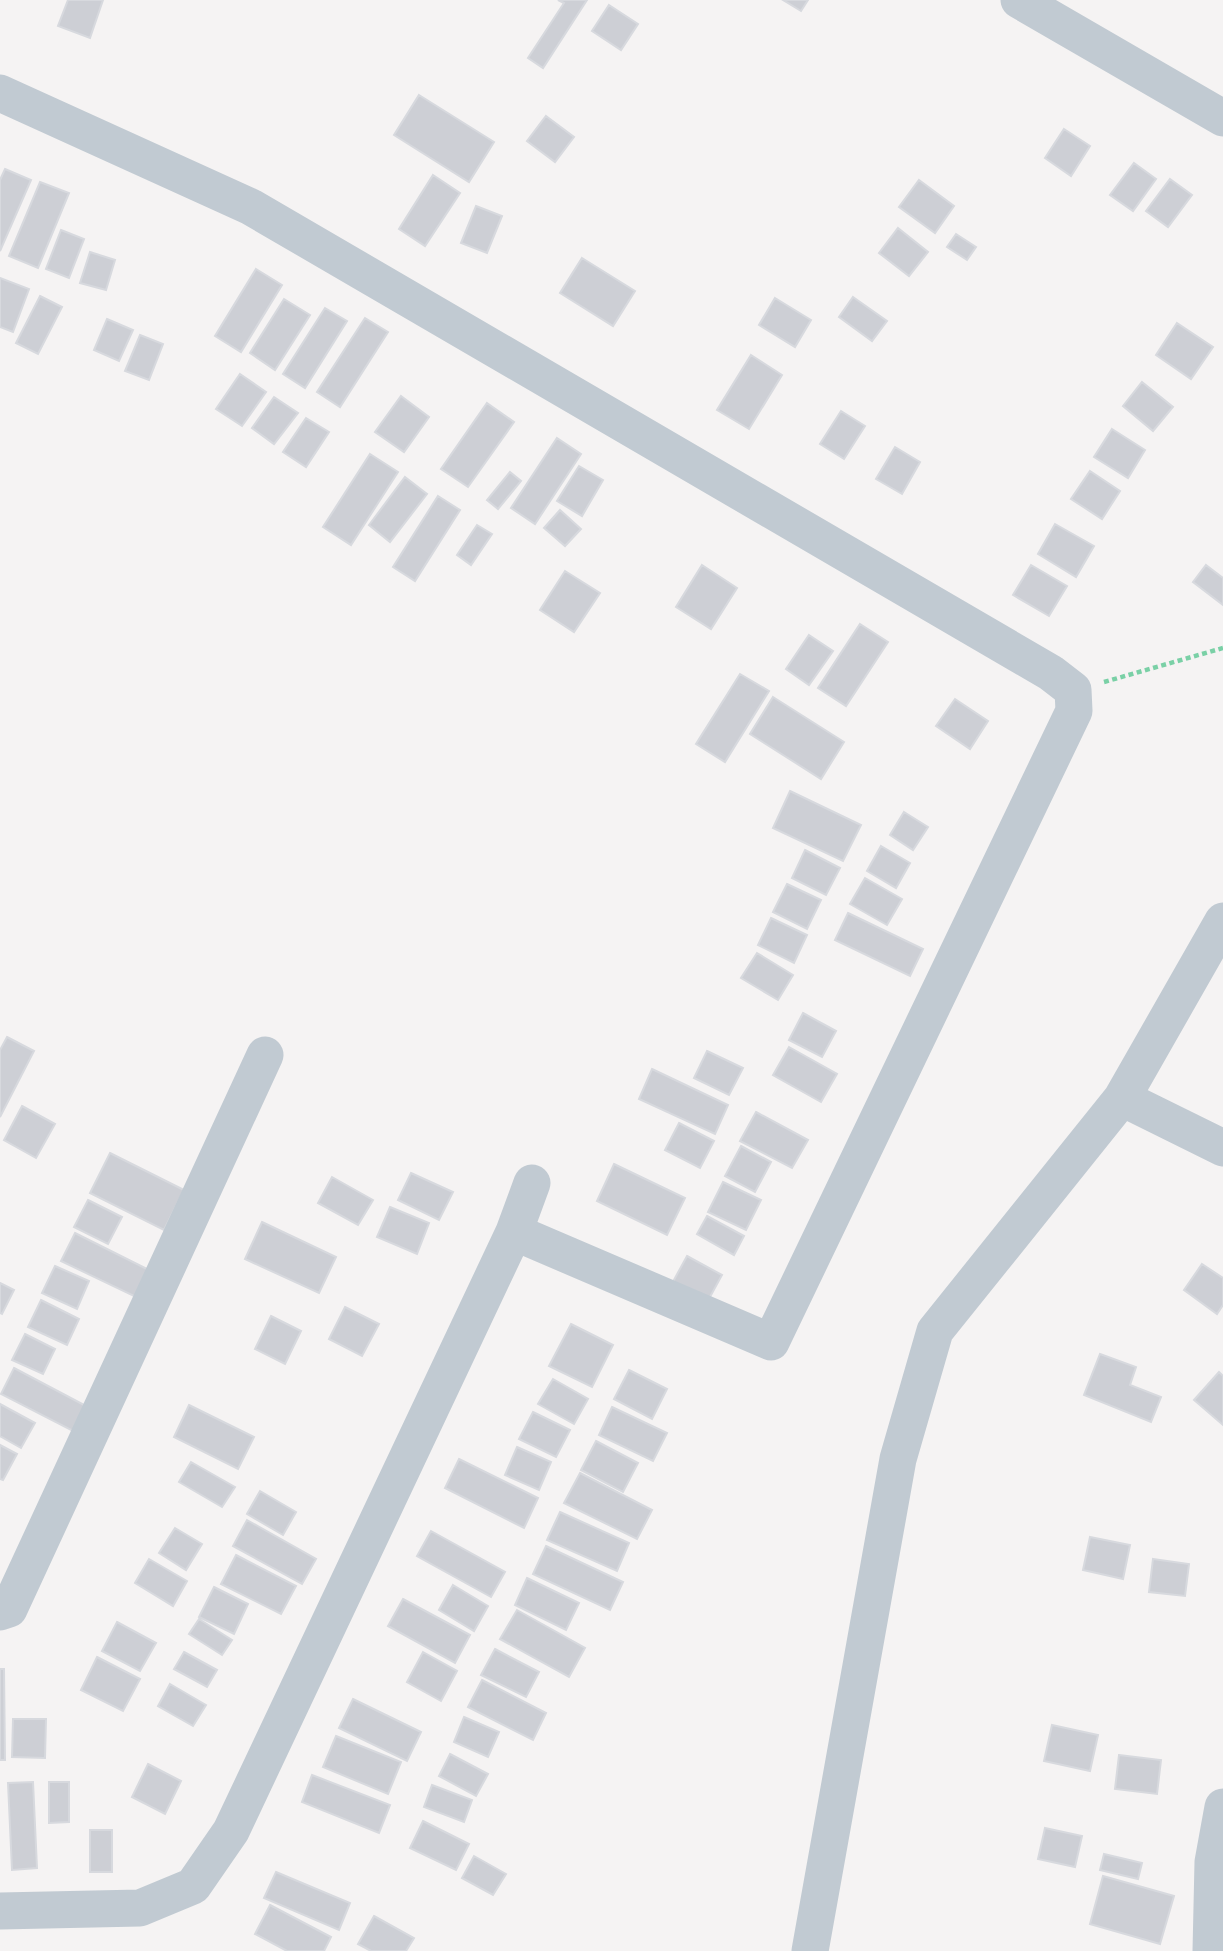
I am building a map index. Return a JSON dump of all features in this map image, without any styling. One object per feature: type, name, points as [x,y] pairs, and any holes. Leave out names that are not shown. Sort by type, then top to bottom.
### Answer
[{"type":"street","points":[[1019,0],[1223,118]]},
{"type":"street","points":[[0,93],[251,207],[1051,673],[1073,690],[1074,712],[771,1342],[514,1231]]},
{"type":"street","points":[[810,1951],[898,1459],[935,1331],[1122,1098],[1223,921]]},
{"type":"street","points":[[0,1612],[9,1609],[265,1055]]},
{"type":"street","points":[[1122,1098],[1223,1149]]},
{"type":"street","points":[[0,1912],[140,1908],[193,1886],[231,1830],[514,1231],[532,1183]]},
{"type":"street","points":[[1212,1951],[1213,1862],[1223,1807]]},
{"type":"path","points":[[1073,690],[1223,648]]},
{"type":"building","points":[[68,0],[103,0],[90,38],[58,26]]},
{"type":"building","points":[[558,0],[587,0],[543,68],[528,58],[564,3]]},
{"type":"building","points":[[783,0],[808,0],[801,11]]},
{"type":"building","points":[[609,5],[638,24],[621,50],[592,31]]},
{"type":"building","points":[[419,95],[494,142],[469,182],[394,135]]},
{"type":"building","points":[[546,116],[574,137],[555,162],[527,141]]},
{"type":"building","points":[[1064,129],[1090,146],[1071,176],[1045,158]]},
{"type":"building","points":[[1134,163],[1156,179],[1133,211],[1110,195]]},
{"type":"building","points":[[5,169],[31,180],[0,251],[0,180]]},
{"type":"building","points":[[433,175],[460,193],[425,246],[399,229]]},
{"type":"building","points":[[1170,179],[1192,195],[1168,227],[1146,211]]},
{"type":"building","points":[[919,180],[954,206],[935,233],[899,207]]},
{"type":"building","points":[[40,182],[69,193],[38,268],[9,256]]},
{"type":"building","points":[[476,206],[502,216],[487,253],[461,243]]},
{"type":"building","points":[[898,228],[928,252],[909,276],[879,253]]},
{"type":"building","points":[[61,230],[84,239],[69,278],[46,269]]},
{"type":"building","points":[[956,234],[976,247],[967,260],[947,247]]},
{"type":"building","points":[[90,252],[115,260],[106,290],[80,283]]},
{"type":"building","points":[[582,258],[635,291],[613,326],[560,293]]},
{"type":"building","points":[[256,269],[282,285],[241,352],[215,336]]},
{"type":"building","points":[[0,278],[29,289],[13,332],[0,327]]},
{"type":"building","points":[[40,296],[62,307],[38,354],[16,343]]},
{"type":"building","points":[[853,297],[887,321],[872,341],[839,317]]},
{"type":"building","points":[[775,298],[811,320],[795,347],[759,325]]},
{"type":"building","points":[[284,299],[310,315],[275,370],[250,353]]},
{"type":"building","points":[[325,308],[347,321],[305,388],[283,374]]},
{"type":"building","points":[[365,318],[388,332],[340,407],[317,392]]},
{"type":"building","points":[[107,319],[133,330],[119,361],[94,350]]},
{"type":"building","points":[[1177,323],[1213,347],[1191,379],[1156,355]]},
{"type":"building","points":[[140,335],[163,344],[149,380],[125,371]]},
{"type":"building","points":[[751,355],[782,375],[749,429],[717,410]]},
{"type":"building","points":[[240,374],[266,392],[242,426],[216,409]]},
{"type":"building","points":[[1142,382],[1173,407],[1153,431],[1123,406]]},
{"type":"building","points":[[401,396],[429,417],[404,452],[375,432]]},
{"type":"building","points":[[274,397],[298,413],[274,444],[252,428]]},
{"type":"building","points":[[487,403],[514,422],[468,487],[441,469]]},
{"type":"building","points":[[841,411],[865,426],[844,459],[820,444]]},
{"type":"building","points":[[306,418],[329,432],[306,467],[283,452]]},
{"type":"building","points":[[1112,429],[1145,450],[1128,478],[1094,457]]},
{"type":"building","points":[[557,438],[581,454],[535,524],[511,508]]},
{"type":"building","points":[[895,447],[920,462],[902,494],[876,479]]},
{"type":"building","points":[[370,454],[398,472],[351,545],[323,527]]},
{"type":"building","points":[[579,466],[603,480],[582,516],[557,501]]},
{"type":"building","points":[[1090,471],[1120,491],[1102,519],[1071,499]]},
{"type":"building","points":[[510,472],[521,481],[498,509],[487,500]]},
{"type":"building","points":[[405,477],[427,494],[390,542],[369,525]]},
{"type":"building","points":[[438,496],[460,510],[415,581],[393,567]]},
{"type":"building","points":[[560,510],[581,529],[565,546],[544,528]]},
{"type":"building","points":[[1055,524],[1094,546],[1076,577],[1038,554]]},
{"type":"building","points":[[477,525],[492,534],[471,565],[457,555]]},
{"type":"building","points":[[702,565],[737,588],[711,629],[676,607]]},
{"type":"building","points":[[1031,565],[1067,586],[1049,616],[1013,595]]},
{"type":"building","points":[[1206,565],[1223,578],[1223,605],[1193,582]]},
{"type":"building","points":[[565,571],[600,593],[574,632],[540,610]]},
{"type":"building","points":[[860,624],[888,642],[846,706],[818,688]]},
{"type":"building","points":[[809,635],[833,651],[809,685],[786,669]]},
{"type":"building","points":[[740,674],[769,691],[725,762],[696,744]]},
{"type":"building","points":[[773,697],[844,742],[821,779],[750,734]]},
{"type":"building","points":[[955,699],[988,721],[970,749],[936,726]]},
{"type":"building","points":[[790,791],[861,825],[843,861],[773,828]]},
{"type":"building","points":[[904,812],[928,827],[913,850],[890,835]]},
{"type":"building","points":[[881,846],[910,863],[896,888],[867,871]]},
{"type":"building","points":[[805,850],[840,868],[826,895],[792,878]]},
{"type":"building","points":[[865,878],[902,899],[887,925],[850,904]]},
{"type":"building","points":[[787,884],[821,900],[807,929],[773,912]]},
{"type":"building","points":[[848,913],[923,949],[910,976],[835,940]]},
{"type":"building","points":[[771,918],[807,935],[794,963],[758,945]]},
{"type":"building","points":[[757,953],[793,975],[778,1000],[741,978]]},
{"type":"building","points":[[803,1013],[836,1031],[822,1057],[789,1040]]},
{"type":"building","points":[[7,1037],[34,1051],[0,1117],[0,1050]]},
{"type":"building","points":[[789,1047],[837,1074],[821,1102],[773,1075]]},
{"type":"building","points":[[707,1051],[743,1068],[729,1095],[694,1078]]},
{"type":"building","points":[[652,1069],[728,1105],[715,1134],[639,1099]]},
{"type":"building","points":[[22,1106],[55,1124],[36,1158],[4,1140]]},
{"type":"building","points":[[756,1112],[808,1140],[792,1168],[740,1141]]},
{"type":"building","points":[[679,1123],[714,1141],[700,1168],[665,1150]]},
{"type":"building","points":[[741,1146],[771,1162],[755,1192],[725,1176]]},
{"type":"building","points":[[110,1153],[184,1190],[164,1230],[90,1193]]},
{"type":"building","points":[[614,1164],[685,1198],[667,1235],[597,1201]]},
{"type":"building","points":[[411,1173],[453,1192],[439,1220],[398,1200]]},
{"type":"building","points":[[332,1177],[373,1200],[358,1225],[318,1203]]},
{"type":"building","points":[[723,1182],[761,1200],[746,1230],[708,1212]]},
{"type":"building","points":[[88,1200],[122,1217],[108,1244],[74,1227]]},
{"type":"building","points":[[390,1207],[429,1223],[417,1254],[377,1237]]},
{"type":"building","points":[[707,1216],[744,1236],[734,1255],[697,1234]]},
{"type":"building","points":[[262,1222],[336,1257],[319,1293],[245,1259]]},
{"type":"building","points":[[75,1233],[149,1270],[136,1297],[61,1261]]},
{"type":"building","points":[[687,1256],[722,1275],[704,1308],[669,1289]]},
{"type":"building","points":[[1202,1264],[1223,1278],[1223,1305],[1217,1314],[1184,1290]]},
{"type":"building","points":[[55,1266],[89,1281],[77,1309],[42,1293]]},
{"type":"building","points":[[0,1283],[14,1290],[2,1314],[0,1313]]},
{"type":"building","points":[[41,1300],[79,1319],[67,1345],[28,1327]]},
{"type":"building","points":[[345,1307],[379,1324],[362,1356],[329,1339]]},
{"type":"building","points":[[271,1316],[301,1331],[285,1364],[255,1349]]},
{"type":"building","points":[[571,1324],[613,1345],[592,1387],[549,1366]]},
{"type":"building","points":[[25,1334],[55,1349],[43,1374],[12,1360]]},
{"type":"building","points":[[1100,1354],[1136,1367],[1130,1385],[1161,1397],[1151,1422],[1084,1395]]},
{"type":"building","points":[[14,1368],[86,1406],[73,1431],[1,1394]]},
{"type":"building","points":[[629,1370],[667,1389],[652,1419],[614,1399]]},
{"type":"building","points":[[1219,1372],[1223,1376],[1223,1425],[1194,1400]]},
{"type":"building","points":[[553,1379],[588,1399],[574,1424],[538,1404]]},
{"type":"building","points":[[0,1404],[35,1423],[21,1448],[0,1436]]},
{"type":"building","points":[[189,1405],[254,1437],[238,1469],[174,1437]]},
{"type":"building","points":[[612,1407],[667,1433],[653,1461],[599,1435]]},
{"type":"building","points":[[533,1412],[570,1430],[556,1457],[519,1439]]},
{"type":"building","points":[[596,1441],[638,1463],[623,1492],[581,1470]]},
{"type":"building","points":[[0,1445],[17,1454],[3,1480],[0,1479]]},
{"type":"building","points":[[517,1447],[551,1462],[539,1490],[505,1475]]},
{"type":"building","points":[[459,1459],[538,1498],[524,1528],[445,1488]]},
{"type":"building","points":[[191,1462],[235,1487],[222,1507],[179,1482]]},
{"type":"building","points":[[580,1473],[652,1510],[637,1539],[564,1503]]},
{"type":"building","points":[[260,1491],[296,1512],[283,1535],[247,1514]]},
{"type":"building","points":[[560,1512],[629,1543],[617,1571],[547,1540]]},
{"type":"building","points":[[247,1520],[316,1559],[302,1584],[233,1546]]},
{"type":"building","points":[[175,1528],[202,1544],[186,1570],[159,1553]]},
{"type":"building","points":[[431,1531],[505,1572],[491,1597],[417,1556]]},
{"type":"building","points":[[1090,1537],[1130,1545],[1123,1579],[1083,1570]]},
{"type":"building","points":[[546,1546],[623,1582],[610,1610],[533,1574]]},
{"type":"building","points":[[236,1555],[296,1586],[281,1614],[221,1584]]},
{"type":"building","points":[[149,1559],[187,1581],[173,1606],[135,1583]]},
{"type":"building","points":[[1153,1559],[1189,1564],[1185,1596],[1149,1592]]},
{"type":"building","points":[[527,1578],[579,1603],[566,1630],[515,1605]]},
{"type":"building","points":[[453,1585],[488,1606],[474,1631],[439,1610]]},
{"type":"building","points":[[214,1587],[248,1604],[234,1634],[199,1617]]},
{"type":"building","points":[[403,1599],[470,1635],[455,1663],[388,1626]]},
{"type":"building","points":[[517,1610],[585,1648],[569,1677],[500,1639]]},
{"type":"building","points":[[199,1619],[232,1640],[222,1655],[189,1634]]},
{"type":"building","points":[[117,1622],[156,1643],[140,1671],[102,1651]]},
{"type":"building","points":[[495,1649],[539,1672],[526,1697],[481,1675]]},
{"type":"building","points":[[184,1652],[217,1670],[207,1687],[174,1669]]},
{"type":"building","points":[[423,1652],[457,1671],[441,1701],[407,1682]]},
{"type":"building","points":[[97,1657],[140,1679],[123,1711],[81,1690]]},
{"type":"building","points":[[0,1669],[4,1669],[5,1760],[0,1760]]},
{"type":"building","points":[[482,1680],[546,1713],[533,1740],[468,1707]]},
{"type":"building","points":[[170,1684],[206,1705],[193,1726],[158,1706]]},
{"type":"building","points":[[353,1699],[421,1732],[407,1761],[339,1728]]},
{"type":"building","points":[[464,1717],[499,1732],[488,1757],[454,1742]]},
{"type":"building","points":[[13,1719],[46,1719],[45,1758],[12,1757]]},
{"type":"building","points":[[1052,1725],[1098,1735],[1090,1771],[1044,1761]]},
{"type":"building","points":[[336,1736],[401,1762],[388,1794],[323,1767]]},
{"type":"building","points":[[450,1754],[488,1774],[476,1796],[439,1776]]},
{"type":"building","points":[[1119,1755],[1161,1760],[1157,1794],[1115,1789]]},
{"type":"building","points":[[148,1764],[181,1781],[165,1814],[132,1797]]},
{"type":"building","points":[[312,1775],[390,1805],[379,1833],[302,1802]]},
{"type":"building","points":[[33,1782],[37,1868],[12,1870],[8,1783]]},
{"type":"building","points":[[49,1782],[69,1782],[69,1822],[49,1823]]},
{"type":"building","points":[[432,1785],[472,1800],[464,1822],[424,1807]]},
{"type":"building","points":[[423,1821],[469,1844],[456,1870],[410,1848]]},
{"type":"building","points":[[1045,1828],[1082,1836],[1075,1867],[1038,1859]]},
{"type":"building","points":[[90,1830],[112,1830],[112,1872],[90,1872]]},
{"type":"building","points":[[1104,1854],[1142,1863],[1138,1879],[1100,1870]]},
{"type":"building","points":[[474,1856],[506,1874],[493,1895],[462,1878]]},
{"type":"building","points":[[276,1872],[350,1903],[339,1930],[264,1898]]},
{"type":"building","points":[[1103,1876],[1174,1896],[1160,1944],[1090,1924]]},
{"type":"building","points":[[270,1905],[331,1937],[324,1951],[287,1951],[255,1934]]},
{"type":"building","points":[[374,1916],[414,1938],[406,1951],[371,1951],[358,1944]]}]
